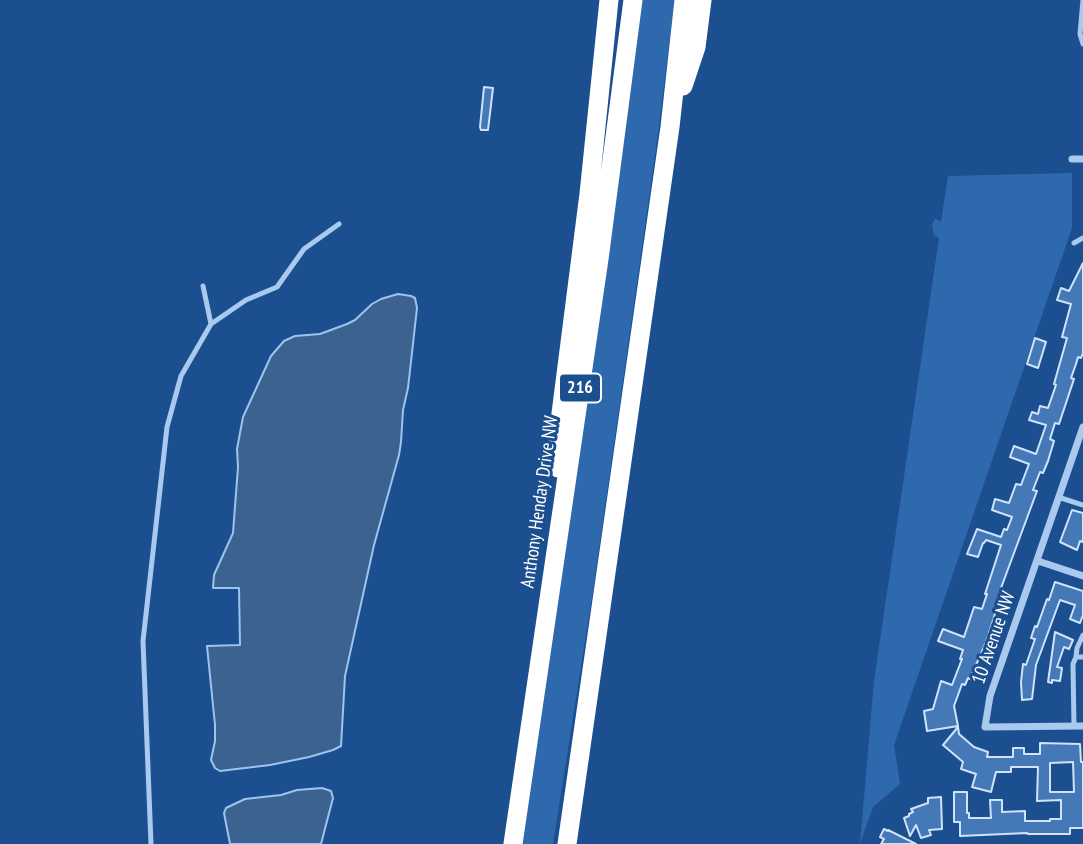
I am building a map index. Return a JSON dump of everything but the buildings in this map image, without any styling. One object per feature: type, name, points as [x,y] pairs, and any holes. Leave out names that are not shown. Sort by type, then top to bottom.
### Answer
[{"type":"highway","points":[[556,546],[558,437],[589,194],[609,0]]},
{"type":"highway","name":"Anthony Henday Drive NW","points":[[513,844],[601,245],[632,0]]},
{"type":"highway","points":[[567,844],[670,127],[684,0]]},
{"type":"highway","points":[[670,127],[696,47],[702,0]]},
{"type":"street","points":[[1072,159],[1083,159]]},
{"type":"street","name":"10 Avenue NW","points":[[1074,726],[985,727],[990,696],[1083,429]]},
{"type":"street","points":[[1038,561],[1083,576]]},
{"type":"street","points":[[1074,726],[1083,726]]},
{"type":"lane","points":[[1083,0],[1080,34],[1083,44]]},
{"type":"lane","points":[[151,844],[143,641],[167,427],[181,376],[211,324],[246,300],[276,288],[304,249],[339,224]]},
{"type":"lane","points":[[1074,243],[1083,237]]},
{"type":"lane","points":[[204,286],[211,324]]},
{"type":"lane","points":[[1059,497],[1083,505]]},
{"type":"lane","points":[[1074,726],[1073,664],[1080,657],[1077,648],[1083,635]]},
{"type":"shaded area","points":[[639,0],[675,0],[655,156],[593,591],[553,844],[522,844]]},
{"type":"shaded area","points":[[1072,173],[1072,228],[894,745],[900,784],[873,807],[860,844],[874,681],[939,238],[934,235],[932,225],[935,218],[941,222],[948,176]]},
{"type":"shaded area","points":[[398,294],[415,298],[417,308],[408,388],[399,455],[374,545],[345,676],[341,746],[309,757],[220,771],[211,760],[215,725],[207,646],[240,645],[239,588],[213,588],[214,575],[233,533],[237,449],[243,417],[271,356],[284,341],[295,336],[320,334],[347,324],[372,304]]},
{"type":"shaded area","points":[[322,788],[331,791],[333,798],[321,844],[230,844],[224,813],[226,808],[245,799]]}]
